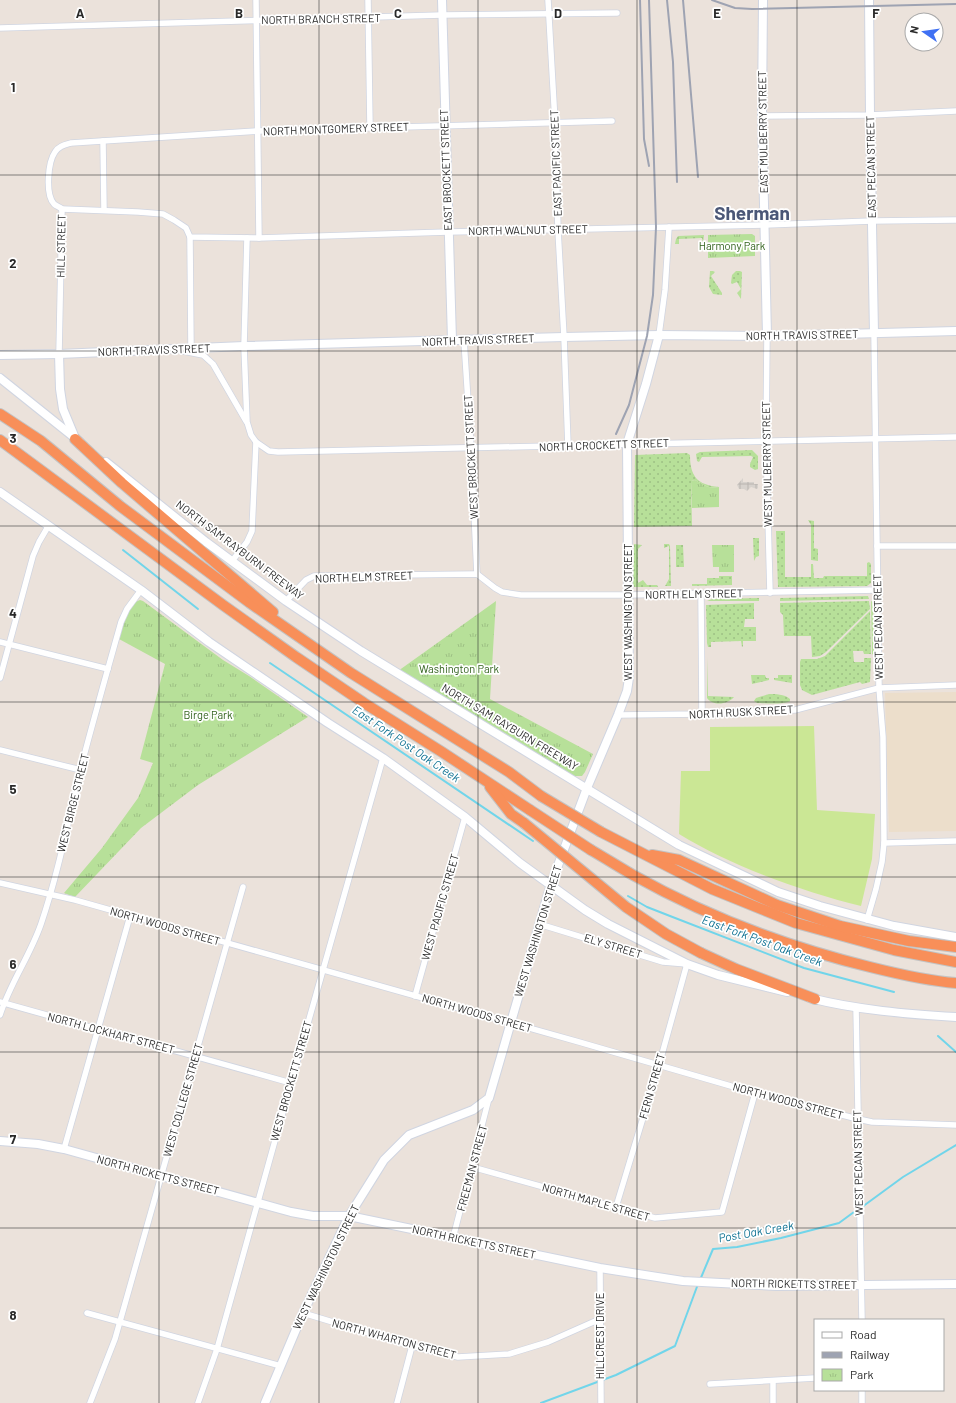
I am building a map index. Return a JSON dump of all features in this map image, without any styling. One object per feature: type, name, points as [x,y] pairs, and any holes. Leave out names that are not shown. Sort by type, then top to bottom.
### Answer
[{"type":"highway","points":[[0,414],[41,442],[120,506],[250,603],[376,690],[509,772],[541,796],[601,832],[639,853],[712,889],[796,923],[894,950],[956,962]]},
{"type":"highway","points":[[75,438],[122,483],[312,646]]},
{"type":"highway","points":[[0,440],[296,657],[364,703],[442,752],[591,850],[633,875],[672,895],[792,945],[894,973],[956,983]]},
{"type":"highway","points":[[0,444],[18,454]]},
{"type":"highway","points":[[483,780],[511,814],[626,906],[666,934],[701,953],[736,969],[815,999]]},
{"type":"highway","points":[[639,853],[679,860],[777,905],[840,926],[909,941],[956,947]]},
{"type":"main road","name":"EAST BROCKETT STREET","points":[[442,0],[452,340]]},
{"type":"main road","name":"EAST MULBERRY STREET","points":[[762,0],[762,116],[767,336]]},
{"type":"main road","name":"EAST PECAN STREET","points":[[869,0],[874,333]]},
{"type":"main road","name":"NORTH TRAVIS STREET","points":[[0,355],[60,354],[244,346],[564,337],[659,335],[767,336],[956,331]]},
{"type":"main road","name":"WEST WASHINGTON STREET","points":[[265,1403],[303,1313],[349,1216],[384,1160],[409,1135],[473,1110],[489,1098],[551,885],[587,788],[627,691],[629,678],[627,444],[646,384],[659,335]]},
{"type":"main road","points":[[60,354],[60,389],[63,409],[75,438]]},
{"type":"main road","name":"NORTH SAM RAYBURN FREEWAY","points":[[1,379],[232,561],[286,601],[361,651],[679,845],[778,892],[868,920],[956,937]]},
{"type":"main road","points":[[0,492],[141,590],[209,642],[383,758],[465,818],[520,863],[585,910],[608,924],[687,964],[718,975],[815,999],[856,1007],[956,1017]]},
{"type":"main road","name":"NORTH RICKETTS STREET","points":[[0,1141],[38,1144],[64,1149],[291,1212],[313,1216],[349,1216],[600,1268],[683,1281],[776,1286],[956,1284]]},
{"type":"street","points":[[256,0],[259,238]]},
{"type":"street","points":[[368,0],[370,127]]},
{"type":"street","name":"EAST PACIFIC STREET","points":[[548,0],[555,122],[558,230],[568,446]]},
{"type":"street","name":"NORTH BRANCH STREET","points":[[0,28],[442,15],[549,15],[617,13]]},
{"type":"street","points":[[762,116],[870,115],[956,112]]},
{"type":"street","name":"NORTH MONTGOMERY STREET","points":[[61,146],[70,142],[258,131],[612,121]]},
{"type":"street","points":[[104,141],[104,210]]},
{"type":"street","name":"HILL STREET","points":[[60,354],[62,209],[54,203],[50,194],[49,174],[50,163],[54,152],[61,146]]},
{"type":"street","points":[[62,209],[163,214],[186,228],[190,237],[191,348]]},
{"type":"street","name":"NORTH WALNUT STREET","points":[[190,237],[259,238],[956,220]]},
{"type":"street","points":[[659,335],[665,290],[669,227]]},
{"type":"street","points":[[247,238],[244,346],[247,422]]},
{"type":"street","name":"WEST PECAN STREET","points":[[868,920],[882,862],[884,843],[883,737],[879,688],[874,333]]},
{"type":"street","name":"WEST MULBERRY STREET","points":[[767,336],[766,441],[770,593]]},
{"type":"street","name":"WEST BROCKETT STREET","points":[[464,340],[477,574]]},
{"type":"street","points":[[173,349],[203,355],[213,364],[247,422],[256,442],[252,531],[247,542],[232,561]]},
{"type":"street","name":"NORTH CROCKETT STREET","points":[[256,442],[270,451],[278,452],[956,437]]},
{"type":"street","points":[[0,678],[33,556],[49,525]]},
{"type":"street","points":[[877,546],[956,546]]},
{"type":"street","name":"NORTH ELM STREET","points":[[286,601],[306,580],[314,576],[477,574],[502,592],[521,596],[878,590]]},
{"type":"street","name":"WEST BIRGE STREET","points":[[0,1015],[2,1002],[40,926],[50,894],[81,770],[121,622],[126,609],[141,590]]},
{"type":"street","points":[[701,593],[702,714]]},
{"type":"street","points":[[0,642],[108,669]]},
{"type":"street","name":"NORTH RUSK STREET","points":[[618,715],[702,714],[795,710],[879,688],[956,686]]},
{"type":"street","points":[[0,750],[81,770]]},
{"type":"street","name":"WEST BROCKETT STREET","points":[[198,1403],[217,1349],[383,758]]},
{"type":"street","name":"WEST PACIFIC STREET","points":[[415,996],[465,818]]},
{"type":"street","points":[[884,843],[956,841]]},
{"type":"street","name":"NORTH WOODS STREET","points":[[0,883],[50,894],[130,916],[755,1093],[872,1122],[956,1125]]},
{"type":"street","name":"WEST COLLEGE STREET","points":[[90,1403],[106,1366],[120,1322],[243,887]]},
{"type":"street","points":[[64,1149],[130,916]]},
{"type":"street","name":"ELY STREET","points":[[539,924],[663,962],[687,964]]},
{"type":"street","name":"FERN STREET","points":[[616,1207],[659,1065],[687,964]]},
{"type":"street","name":"NORTH LOCKHART STREET","points":[[2,1002],[291,1083]]},
{"type":"street","name":"WEST PECAN STREET","points":[[856,1007],[862,1319]]},
{"type":"street","name":"NORTH MAPLE STREET","points":[[472,1167],[655,1218],[722,1212],[755,1093]]},
{"type":"street","name":"FREEMAN STREET","points":[[453,1238],[489,1098]]},
{"type":"street","name":"HILLCREST DRIVE","points":[[600,1268],[601,1400]]},
{"type":"street","name":"NORTH WHARTON STREET","points":[[303,1313],[412,1346],[458,1357],[509,1354],[548,1342],[600,1319]]},
{"type":"street","points":[[87,1314],[281,1366]]},
{"type":"street","points":[[397,1403],[412,1346]]},
{"type":"street","points":[[710,1384],[814,1378]]},
{"type":"street","points":[[773,1381],[773,1403]]},
{"type":"street","points":[[862,1391],[862,1403]]},
{"type":"shaded area","points":[[743,478],[743,482],[754,482],[754,484],[758,484],[758,488],[751,487],[747,491],[744,489],[739,489],[737,485]]},
{"type":"shaded area","points":[[956,692],[956,831],[889,832],[885,693]]},
{"type":"green space","name":"Harmony Park","points":[[752,234],[755,236],[755,256],[708,258],[708,235]]},
{"type":"green space","points":[[704,235],[703,245],[702,238],[679,239],[679,244],[675,244],[678,236]]},
{"type":"green space","points":[[710,271],[715,272],[711,276],[722,295],[713,294],[709,287]]},
{"type":"green space","points":[[736,271],[742,272],[741,299],[737,293],[741,289],[737,282],[731,283],[732,275]]},
{"type":"green space","points":[[752,450],[758,456],[758,469],[755,470],[750,467],[753,457],[751,456],[702,457],[699,462],[697,461],[696,454],[700,452]]},
{"type":"green space","points":[[687,453],[690,455],[691,469],[696,478],[705,484],[719,487],[708,487],[695,480],[691,481],[692,526],[634,527],[635,455]]},
{"type":"green space","points":[[695,480],[708,487],[719,488],[719,507],[692,508],[691,481]]},
{"type":"green space","points":[[808,520],[814,521],[814,548],[818,549],[818,561],[811,560],[811,525]]},
{"type":"green space","points":[[776,531],[785,531],[785,577],[811,577],[811,564],[813,564],[814,578],[823,578],[824,576],[867,576],[867,563],[869,562],[871,564],[871,583],[867,586],[778,587]]},
{"type":"green space","points":[[753,538],[759,538],[759,556],[756,557],[754,561]]},
{"type":"green space","points":[[634,544],[642,545],[638,549],[638,583],[643,580],[647,585],[657,585],[658,587],[634,587]]},
{"type":"green space","points":[[664,544],[669,544],[670,546],[671,586],[665,586],[669,579],[669,546],[664,548]]},
{"type":"green space","points":[[676,545],[683,545],[684,567],[676,567]]},
{"type":"green space","points":[[712,545],[734,545],[734,572],[719,572],[719,567],[713,567]]},
{"type":"green space","points":[[719,576],[732,576],[732,585],[692,586],[692,584],[707,584],[707,578],[719,578]]},
{"type":"green space","points":[[868,596],[869,599],[780,601],[780,598]]},
{"type":"green space","points":[[759,598],[759,601],[707,601],[712,599]]},
{"type":"green space","name":"Birge Park","points":[[140,600],[223,660],[308,717],[198,785],[141,828],[75,897],[64,893],[102,848],[138,798],[153,763],[140,759],[165,664],[119,639],[125,616],[135,602]]},
{"type":"green space","name":"Washington Park","points":[[496,601],[490,699],[593,754],[582,776],[573,776],[398,671]]},
{"type":"green space","points":[[869,601],[870,609],[820,656],[812,657],[811,636],[784,636],[783,615],[780,612],[780,603]]},
{"type":"green space","points":[[871,601],[873,602],[874,655],[872,654]]},
{"type":"green space","points":[[754,603],[754,619],[745,619],[744,627],[756,627],[756,641],[743,641],[742,647],[741,641],[711,642],[711,647],[708,647],[706,605]]},
{"type":"green space","points":[[870,611],[871,654],[864,654],[863,651],[853,651],[854,662],[864,662],[864,658],[871,658],[870,682],[862,684],[860,682],[812,695],[802,690],[800,685],[801,659],[817,659],[825,656]]},
{"type":"green space","points":[[707,657],[708,696],[734,697],[725,703],[713,703],[707,698]]},
{"type":"green space","points":[[751,675],[765,675],[766,678],[769,678],[769,680],[752,684]]},
{"type":"green space","points":[[778,675],[792,675],[792,683],[774,680],[774,678],[778,678]]},
{"type":"green space","points":[[769,694],[783,695],[788,697],[790,701],[774,704],[757,703],[754,701],[756,698]]},
{"type":"green space","points":[[814,726],[817,810],[875,814],[872,859],[861,906],[791,885],[744,867],[699,846],[679,834],[681,771],[710,771],[710,727]]},
{"type":"waterway","name":"East Fork Post Oak Creek","points":[[123,550],[198,609]]},
{"type":"waterway","name":"East Fork Post Oak Creek","points":[[270,663],[533,841]]},
{"type":"waterway","name":"East Fork Post Oak Creek","points":[[628,896],[647,907],[804,968],[894,992]]},
{"type":"waterway","name":"East Fork Post Oak Creek","points":[[938,1036],[956,1052]]},
{"type":"waterway","name":"Post Oak Creek","points":[[862,1207],[903,1177],[956,1145]]},
{"type":"waterway","name":"Post Oak Creek","points":[[700,1280],[713,1249],[737,1247],[781,1238],[839,1223],[858,1209]]},
{"type":"waterway","name":"Post Oak Creek","points":[[541,1403],[616,1375],[675,1346],[698,1284]]},
{"type":"railway","points":[[640,0],[644,139],[649,166]]},
{"type":"railway","points":[[616,434],[629,405],[647,336],[653,295],[656,227],[649,0]]},
{"type":"railway","points":[[667,0],[673,62],[677,182]]},
{"type":"railway","points":[[683,0],[698,177]]},
{"type":"railway","points":[[712,0],[735,8],[752,9],[956,4]]},
{"type":"district","name":"Sherman","points":[[752,213]]}]
